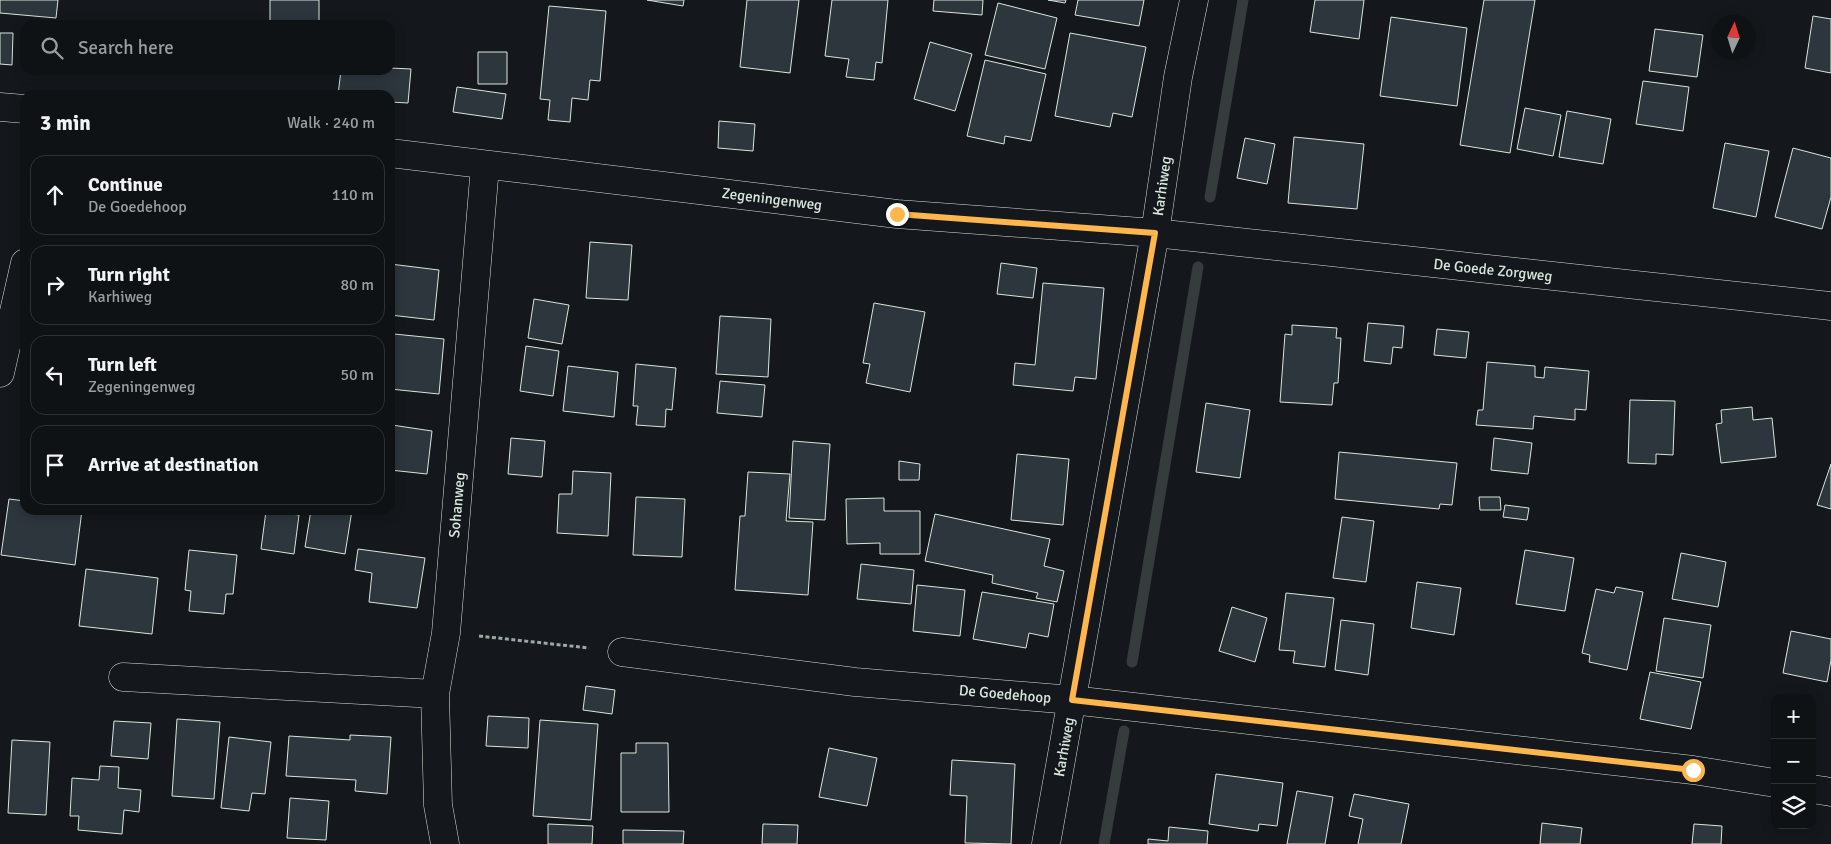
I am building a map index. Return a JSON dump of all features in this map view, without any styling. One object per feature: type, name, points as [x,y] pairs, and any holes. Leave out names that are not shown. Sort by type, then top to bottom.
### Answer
[{"type":"street","name":"Karhiweg","points":[[1046,844],[1155,233],[1178,77],[1194,0]]},
{"type":"street","points":[[0,107],[20,109]]},
{"type":"street","name":"Zegeningenweg","points":[[395,154],[897,214],[1155,233]]},
{"type":"street","name":"Sohanweg","points":[[445,844],[438,805],[435,694],[446,633],[485,166]]},
{"type":"street","name":"De Goede Zorgweg","points":[[1155,233],[1831,306]]},
{"type":"street","points":[[0,373],[20,284]]},
{"type":"street","name":"De Goedehoop","points":[[622,652],[855,682],[1072,700],[1693,770],[1771,782]]},
{"type":"street","points":[[122,677],[435,694]]},
{"type":"street","points":[[1816,790],[1831,792]]},
{"type":"path","points":[[446,633],[622,652]]},
{"type":"building","points":[[0,0],[58,0],[56,18],[0,13]]},
{"type":"building","points":[[270,0],[319,0],[319,20],[270,20]]},
{"type":"building","points":[[647,0],[684,0],[683,6]]},
{"type":"building","points":[[747,0],[799,0],[790,73],[740,67]]},
{"type":"building","points":[[832,0],[888,0],[882,63],[876,62],[874,80],[846,77],[849,59],[825,56]]},
{"type":"building","points":[[934,0],[983,0],[982,15],[933,11]]},
{"type":"building","points":[[1048,0],[1066,0],[1065,3]]},
{"type":"building","points":[[1078,0],[1144,0],[1139,26],[1075,15]]},
{"type":"building","points":[[1315,0],[1364,0],[1359,39],[1310,32]]},
{"type":"building","points":[[1484,0],[1535,0],[1510,153],[1460,145]]},
{"type":"building","points":[[998,3],[1057,18],[1045,69],[985,55]]},
{"type":"building","points":[[549,6],[606,11],[600,81],[590,80],[588,100],[572,98],[570,122],[548,120],[550,100],[540,99]]},
{"type":"building","points":[[1813,16],[1831,19],[1831,73],[1805,68]]},
{"type":"building","points":[[1391,17],[1467,28],[1457,106],[1380,96]]},
{"type":"building","points":[[1655,29],[1703,35],[1697,77],[1649,71]]},
{"type":"building","points":[[0,33],[13,33],[12,65],[0,64]]},
{"type":"building","points":[[1070,33],[1146,47],[1132,117],[1113,113],[1110,127],[1055,116]]},
{"type":"building","points":[[930,42],[972,54],[955,111],[914,99]]},
{"type":"building","points":[[478,52],[507,52],[507,84],[478,84]]},
{"type":"building","points":[[985,60],[1046,74],[1031,141],[1005,136],[1004,144],[967,136]]},
{"type":"building","points":[[395,68],[411,69],[408,103],[395,102],[395,90],[339,90],[340,75],[395,75]]},
{"type":"building","points":[[1643,81],[1689,87],[1683,131],[1636,124]]},
{"type":"building","points":[[457,87],[506,94],[502,119],[453,112]]},
{"type":"building","points":[[1525,108],[1561,115],[1553,156],[1517,149]]},
{"type":"building","points":[[1567,111],[1611,119],[1603,164],[1559,157]]},
{"type":"building","points":[[719,121],[755,124],[753,151],[718,148]]},
{"type":"building","points":[[1294,137],[1364,144],[1357,209],[1288,203]]},
{"type":"building","points":[[1245,138],[1275,144],[1267,184],[1237,178]]},
{"type":"building","points":[[1725,143],[1769,151],[1756,217],[1713,208]]},
{"type":"building","points":[[1793,148],[1831,158],[1831,197],[1822,229],[1775,217]]},
{"type":"building","points":[[590,242],[632,245],[628,300],[586,298]]},
{"type":"building","points":[[1001,263],[1037,268],[1033,298],[997,294]]},
{"type":"building","points":[[395,265],[439,270],[434,320],[395,316]]},
{"type":"building","points":[[1043,283],[1104,288],[1096,379],[1075,377],[1073,391],[1013,385],[1015,363],[1035,365]]},
{"type":"building","points":[[534,299],[569,305],[562,344],[528,338]]},
{"type":"building","points":[[874,303],[925,312],[910,392],[866,383],[870,364],[863,363]]},
{"type":"building","points":[[720,316],[771,319],[768,377],[716,374]]},
{"type":"building","points":[[1368,323],[1404,326],[1402,348],[1393,347],[1391,364],[1364,361]]},
{"type":"building","points":[[1292,325],[1337,328],[1336,338],[1341,338],[1338,383],[1334,383],[1332,405],[1280,402],[1285,334],[1292,335]]},
{"type":"building","points":[[1437,329],[1469,332],[1466,358],[1434,355]]},
{"type":"building","points":[[395,334],[444,339],[439,394],[395,390]]},
{"type":"building","points":[[526,346],[559,351],[553,396],[520,391]]},
{"type":"building","points":[[1487,362],[1535,366],[1535,377],[1544,378],[1545,367],[1589,371],[1586,410],[1575,409],[1575,420],[1534,416],[1533,429],[1476,425],[1478,410],[1483,410]]},
{"type":"building","points":[[636,364],[676,368],[672,410],[666,409],[665,427],[636,425],[638,406],[633,406]]},
{"type":"building","points":[[568,366],[618,372],[614,417],[563,411]]},
{"type":"building","points":[[720,381],[765,385],[762,417],[717,413]]},
{"type":"building","points":[[1630,400],[1675,401],[1673,455],[1656,454],[1656,464],[1628,463]]},
{"type":"building","points":[[1206,403],[1250,410],[1240,478],[1196,472]]},
{"type":"building","points":[[1752,407],[1753,420],[1772,418],[1776,457],[1721,463],[1716,424],[1722,423],[1721,410]]},
{"type":"building","points":[[395,425],[432,431],[427,474],[395,471]]},
{"type":"building","points":[[511,438],[545,441],[542,477],[508,474]]},
{"type":"building","points":[[1494,438],[1532,443],[1528,474],[1491,470]]},
{"type":"building","points":[[793,441],[830,444],[825,520],[789,518]]},
{"type":"building","points":[[1339,452],[1457,463],[1452,505],[1440,504],[1439,509],[1335,499]]},
{"type":"building","points":[[1017,454],[1069,459],[1063,525],[1011,520]]},
{"type":"building","points":[[899,461],[920,464],[919,480],[899,480]]},
{"type":"building","points":[[1831,464],[1831,509],[1817,505]]},
{"type":"building","points":[[573,471],[611,473],[608,536],[557,533],[559,494],[572,494]]},
{"type":"building","points":[[748,472],[790,474],[786,521],[813,522],[808,595],[735,590],[740,516],[745,516]]},
{"type":"building","points":[[636,497],[685,499],[682,557],[633,555]]},
{"type":"building","points":[[1479,497],[1500,497],[1501,510],[1480,510]]},
{"type":"building","points":[[884,498],[884,511],[920,511],[920,554],[880,554],[880,543],[847,544],[846,499]]},
{"type":"building","points":[[9,499],[20,500],[20,515],[81,515],[75,565],[1,555]]},
{"type":"building","points":[[1505,505],[1529,508],[1527,520],[1503,517]]},
{"type":"building","points":[[935,514],[1050,539],[1044,566],[1064,571],[1057,602],[1036,598],[1038,593],[992,583],[993,575],[925,561]]},
{"type":"building","points":[[265,515],[299,515],[294,554],[261,549]]},
{"type":"building","points":[[310,515],[351,515],[345,554],[305,547]]},
{"type":"building","points":[[1342,517],[1374,521],[1366,582],[1333,578]]},
{"type":"building","points":[[358,549],[425,558],[417,608],[369,602],[372,573],[355,570]]},
{"type":"building","points":[[189,550],[237,555],[233,594],[226,594],[224,614],[189,611],[191,591],[185,590]]},
{"type":"building","points":[[1525,550],[1574,558],[1565,611],[1516,604]]},
{"type":"building","points":[[1681,553],[1726,562],[1718,607],[1672,599]]},
{"type":"building","points":[[861,564],[914,570],[911,604],[857,599]]},
{"type":"building","points":[[86,569],[158,578],[152,634],[79,626]]},
{"type":"building","points":[[1417,582],[1461,588],[1454,635],[1411,628]]},
{"type":"building","points":[[917,585],[965,590],[960,636],[913,631]]},
{"type":"building","points":[[1616,587],[1643,592],[1627,670],[1589,662],[1590,655],[1582,653],[1596,589],[1614,593]]},
{"type":"building","points":[[982,592],[1054,604],[1048,637],[1029,633],[1026,648],[973,639]]},
{"type":"building","points":[[1286,593],[1334,598],[1325,667],[1293,663],[1295,651],[1279,650]]},
{"type":"building","points":[[1232,607],[1267,618],[1255,662],[1219,651]]},
{"type":"building","points":[[1664,618],[1711,625],[1703,678],[1656,671]]},
{"type":"building","points":[[1341,620],[1374,624],[1368,675],[1335,670]]},
{"type":"building","points":[[1791,631],[1831,639],[1831,660],[1827,682],[1783,673]]},
{"type":"building","points":[[1650,672],[1701,682],[1691,729],[1640,719]]},
{"type":"building","points":[[586,686],[615,690],[612,714],[583,710]]},
{"type":"building","points":[[488,716],[529,718],[528,748],[486,746]]},
{"type":"building","points":[[177,719],[220,722],[214,799],[172,796]]},
{"type":"building","points":[[540,720],[598,724],[591,820],[533,816]]},
{"type":"building","points":[[114,721],[151,723],[148,759],[111,756]]},
{"type":"building","points":[[350,735],[391,737],[387,794],[355,791],[356,780],[286,776],[289,736],[350,740]]},
{"type":"building","points":[[229,737],[271,742],[265,794],[252,793],[249,811],[221,808]]},
{"type":"building","points":[[12,740],[50,742],[46,815],[8,813]]},
{"type":"building","points":[[636,743],[668,743],[669,812],[621,812],[621,753],[636,753]]},
{"type":"building","points":[[829,748],[877,758],[867,806],[819,797]]},
{"type":"building","points":[[952,760],[1015,764],[1011,844],[965,843],[967,796],[950,795]]},
{"type":"building","points":[[100,766],[119,767],[118,788],[141,790],[139,812],[124,810],[122,834],[78,830],[79,816],[70,816],[72,778],[99,780]]},
{"type":"building","points":[[1216,774],[1283,783],[1277,826],[1259,824],[1258,831],[1209,824]]},
{"type":"building","points":[[1297,791],[1333,797],[1325,844],[1287,844]]},
{"type":"building","points":[[1354,794],[1409,804],[1401,844],[1358,844],[1363,819],[1349,816]]},
{"type":"building","points":[[290,798],[329,801],[326,840],[287,838]]},
{"type":"building","points":[[1542,823],[1582,828],[1580,844],[1540,844]]},
{"type":"building","points":[[548,824],[593,826],[592,844],[548,844]]},
{"type":"building","points":[[763,824],[798,825],[797,844],[762,844]]},
{"type":"building","points":[[1694,824],[1722,826],[1721,844],[1692,844]]},
{"type":"building","points":[[1169,827],[1208,831],[1207,844],[1148,844],[1148,839],[1168,841]]},
{"type":"building","points":[[623,830],[684,831],[683,844],[623,844]]},
{"type":"waterway","points":[[1210,197],[1243,0]]},
{"type":"waterway","points":[[1132,662],[1198,267]]},
{"type":"waterway","points":[[1104,844],[1124,731]]},
{"type":"route","points":[[897,214],[1155,233],[1072,700],[1693,770]]}]
